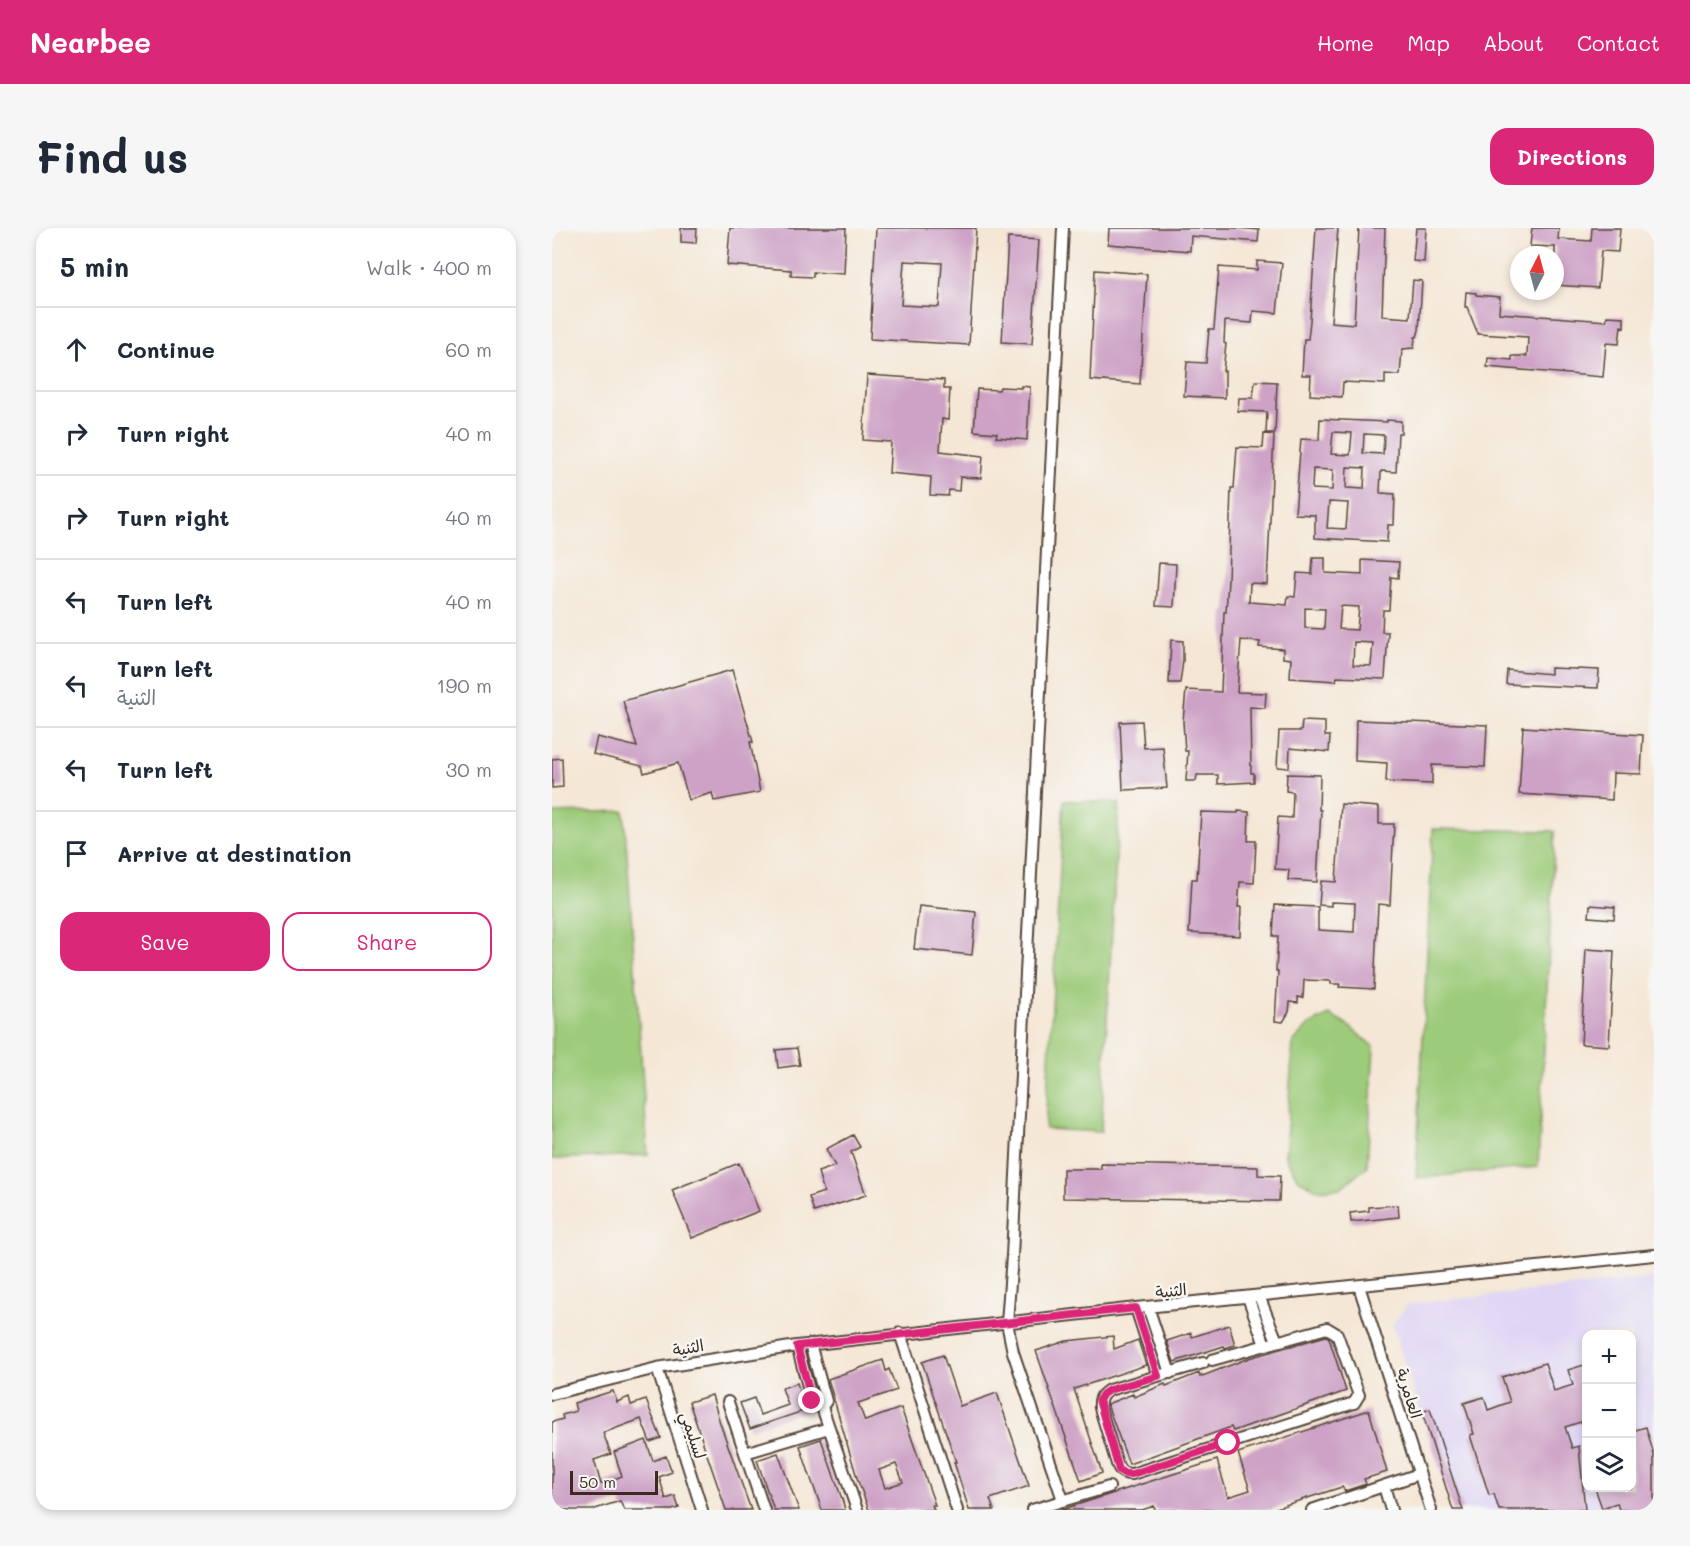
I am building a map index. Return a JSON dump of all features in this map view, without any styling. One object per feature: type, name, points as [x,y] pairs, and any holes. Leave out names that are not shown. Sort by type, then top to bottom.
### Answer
[{"type":"street","points":[[1062,228],[1014,1220],[1007,1323],[1013,1352],[1064,1500]]},
{"type":"street","name":"الثنية","points":[[552,1394],[657,1368],[810,1344],[1654,1255]]},
{"type":"street","name":"العامرية","points":[[1359,1286],[1431,1510]]},
{"type":"street","points":[[1253,1297],[1277,1341]]},
{"type":"street","points":[[1253,1297],[1265,1345]]},
{"type":"street","points":[[1142,1308],[1170,1372]]},
{"type":"street","points":[[1142,1308],[1158,1376]]},
{"type":"street","points":[[1228,1443],[1132,1474],[1125,1474],[1119,1470],[1099,1400],[1109,1390],[1277,1341],[1327,1328],[1333,1330],[1337,1334],[1357,1390],[1357,1400],[1354,1403],[1239,1440]]},
{"type":"street","points":[[900,1333],[957,1510]]},
{"type":"street","points":[[810,1344],[826,1401],[822,1407]]},
{"type":"street","points":[[797,1346],[812,1401],[814,1405],[822,1407]]},
{"type":"street","name":"لسليمي","points":[[657,1368],[702,1510]]},
{"type":"street","points":[[729,1402],[764,1510]]},
{"type":"street","points":[[822,1407],[857,1510]]},
{"type":"street","points":[[745,1453],[829,1428]]},
{"type":"street","points":[[1312,1510],[1419,1474]]},
{"type":"street","points":[[1384,1486],[1391,1510]]},
{"type":"street","points":[[1032,1510],[1109,1487]]},
{"type":"shaded area","points":[[1654,1278],[1654,1510],[1453,1510],[1392,1325],[1408,1304]]},
{"type":"green space","points":[[1064,800],[1119,803],[1101,1132],[1045,1129]]},
{"type":"green space","points":[[624,811],[648,1155],[552,1159],[552,813]]},
{"type":"green space","points":[[1433,829],[1555,831],[1538,1167],[1416,1178]]},
{"type":"green space","points":[[1329,1015],[1349,1026],[1374,1047],[1367,1167],[1340,1188],[1318,1190],[1298,1179],[1285,1157],[1293,1042],[1309,1025]]},
{"type":"building","points":[[681,228],[697,228],[696,243],[681,242]]},
{"type":"building","points":[[730,228],[846,228],[844,274],[813,272],[813,277],[791,276],[791,270],[727,265]]},
{"type":"building","points":[[876,228],[976,228],[969,345],[870,339]],"holes":[[[904,261],[942,263],[939,307],[901,305]]]},
{"type":"building","points":[[1109,228],[1259,230],[1258,242],[1191,236],[1190,251],[1108,244]]},
{"type":"building","points":[[1316,228],[1338,228],[1331,322],[1354,324],[1359,228],[1385,228],[1382,316],[1410,318],[1413,280],[1422,281],[1419,330],[1415,337],[1414,348],[1402,349],[1400,375],[1385,374],[1385,384],[1343,382],[1342,397],[1310,395],[1311,375],[1302,375],[1304,339],[1308,339],[1310,321]]},
{"type":"building","points":[[1416,228],[1426,228],[1424,262],[1413,261]]},
{"type":"building","points":[[1532,228],[1559,228],[1558,239],[1591,241],[1592,228],[1620,228],[1618,252],[1601,251],[1598,288],[1564,286],[1564,246],[1530,246]]},
{"type":"building","points":[[1008,238],[1039,240],[1032,344],[1002,342]]},
{"type":"building","points":[[1257,261],[1282,263],[1277,313],[1253,311],[1252,323],[1225,321],[1224,343],[1226,344],[1223,371],[1225,371],[1225,398],[1184,396],[1187,362],[1206,363],[1209,329],[1214,329],[1219,267],[1257,270]]},
{"type":"building","points":[[1095,270],[1147,274],[1140,384],[1090,380]]},
{"type":"building","points":[[1466,292],[1500,297],[1499,313],[1606,321],[1607,316],[1624,317],[1624,327],[1621,326],[1619,344],[1606,343],[1603,377],[1487,367],[1488,358],[1512,360],[1512,356],[1527,356],[1528,337],[1478,334],[1467,307],[1465,307]]},
{"type":"building","points":[[867,375],[944,380],[944,389],[950,389],[948,420],[942,419],[940,451],[983,456],[981,478],[960,477],[959,491],[949,490],[948,496],[930,495],[931,477],[889,473],[891,442],[863,440]]},
{"type":"building","points":[[1255,381],[1277,382],[1275,433],[1266,433],[1267,412],[1238,411],[1239,398],[1253,398]]},
{"type":"building","points":[[1021,386],[1030,387],[1027,440],[996,437],[997,433],[974,431],[977,389],[999,390],[1000,387],[1021,388]]},
{"type":"building","points":[[1320,419],[1401,421],[1401,433],[1398,433],[1396,472],[1381,471],[1380,493],[1395,494],[1394,525],[1388,525],[1387,542],[1315,538],[1315,515],[1295,514],[1301,439],[1319,440]],"holes":[[[1333,432],[1352,433],[1350,455],[1331,454]],[[1364,434],[1384,435],[1383,454],[1363,453]],[[1347,467],[1365,468],[1364,489],[1346,488]],[[1313,469],[1333,470],[1332,490],[1312,489]],[[1329,502],[1348,503],[1346,529],[1327,528]]]},
{"type":"building","points":[[1264,434],[1274,435],[1267,584],[1250,583],[1249,602],[1287,605],[1288,596],[1295,597],[1297,573],[1312,574],[1313,558],[1325,558],[1325,573],[1362,575],[1362,560],[1399,562],[1398,578],[1391,577],[1389,610],[1383,610],[1382,632],[1388,632],[1385,679],[1337,677],[1336,681],[1290,678],[1291,659],[1283,658],[1283,649],[1259,647],[1260,642],[1241,640],[1237,692],[1266,693],[1265,708],[1250,707],[1251,773],[1254,773],[1254,782],[1218,784],[1218,775],[1197,775],[1196,781],[1186,781],[1188,751],[1185,751],[1183,721],[1186,690],[1221,692],[1231,488],[1234,488],[1237,447],[1263,448]],"holes":[[[1341,606],[1359,607],[1357,630],[1339,629]],[[1305,608],[1325,609],[1324,629],[1305,628]],[[1354,642],[1373,643],[1371,666],[1353,665]]]},
{"type":"building","points":[[1159,563],[1176,564],[1174,607],[1156,606]]},
{"type":"building","points":[[1171,640],[1183,641],[1180,683],[1169,683]]},
{"type":"building","points":[[1551,668],[1599,670],[1598,688],[1506,684],[1507,670],[1551,674]]},
{"type":"building","points":[[732,670],[753,742],[750,742],[760,792],[714,801],[712,793],[689,800],[678,763],[644,773],[642,766],[593,754],[597,737],[637,747],[623,701]]},
{"type":"building","points":[[1356,720],[1487,725],[1485,767],[1432,765],[1432,784],[1386,782],[1387,763],[1355,761]]},
{"type":"building","points":[[1142,721],[1144,748],[1163,747],[1167,788],[1123,790],[1120,722]]},
{"type":"building","points":[[1302,721],[1325,722],[1325,736],[1330,736],[1329,752],[1290,748],[1289,768],[1277,767],[1279,731],[1301,731]]},
{"type":"building","points":[[1523,727],[1643,735],[1641,774],[1613,773],[1612,800],[1519,794]]},
{"type":"building","points":[[562,758],[563,787],[552,788],[552,759]]},
{"type":"building","points":[[1287,774],[1320,775],[1319,810],[1321,810],[1317,882],[1288,880],[1289,870],[1275,869],[1278,817],[1292,818],[1293,792],[1286,791]]},
{"type":"building","points":[[1341,804],[1379,807],[1379,824],[1394,824],[1390,905],[1378,904],[1374,989],[1339,987],[1340,984],[1331,984],[1331,981],[1304,980],[1303,998],[1298,997],[1298,1003],[1290,1002],[1289,1012],[1283,1022],[1275,1021],[1278,936],[1273,936],[1275,905],[1318,907],[1318,930],[1354,932],[1355,903],[1331,902],[1331,906],[1319,905],[1321,881],[1336,882]]},
{"type":"building","points":[[1238,811],[1249,812],[1248,841],[1256,841],[1254,883],[1240,882],[1238,907],[1241,907],[1240,936],[1189,933],[1192,879],[1197,879],[1201,812],[1238,813]]},
{"type":"building","points":[[1590,905],[1615,907],[1614,919],[1589,917]]},
{"type":"building","points":[[919,906],[976,912],[972,955],[914,949]]},
{"type":"building","points":[[1586,949],[1614,951],[1609,1046],[1581,1044]]},
{"type":"building","points":[[797,1048],[800,1065],[778,1068],[776,1050]]},
{"type":"building","points":[[853,1135],[860,1147],[851,1152],[866,1195],[814,1212],[809,1197],[824,1192],[818,1172],[835,1166],[826,1149]]},
{"type":"building","points":[[739,1163],[759,1211],[692,1238],[672,1190]]},
{"type":"building","points":[[1101,1164],[1258,1167],[1258,1175],[1280,1176],[1279,1201],[1063,1198],[1063,1169],[1101,1169]]},
{"type":"building","points":[[1398,1205],[1399,1217],[1351,1222],[1350,1213],[1369,1211],[1369,1207]]},
{"type":"building","points":[[1229,1325],[1235,1345],[1225,1348],[1224,1346],[1174,1362],[1167,1341],[1191,1333],[1192,1337]]},
{"type":"building","points":[[1113,1336],[1114,1349],[1138,1340],[1146,1365],[1074,1389],[1102,1473],[1081,1481],[1036,1351],[1066,1341]]},
{"type":"building","points":[[1326,1336],[1329,1338],[1346,1391],[1233,1431],[1231,1427],[1129,1464],[1107,1404],[1133,1394],[1134,1397],[1199,1373],[1200,1377],[1249,1358]]},
{"type":"building","points":[[943,1355],[960,1406],[997,1393],[1029,1486],[990,1499],[994,1510],[969,1510],[954,1462],[956,1462],[922,1362]]},
{"type":"building","points":[[883,1360],[886,1371],[889,1369],[897,1390],[858,1403],[865,1421],[901,1408],[935,1505],[932,1505],[934,1510],[869,1510],[858,1481],[828,1379]],"holes":[[[896,1464],[903,1482],[885,1488],[879,1470]]]},
{"type":"building","points":[[1545,1363],[1554,1391],[1573,1385],[1568,1370],[1582,1366],[1582,1422],[1565,1427],[1572,1448],[1579,1446],[1585,1510],[1499,1510],[1494,1494],[1489,1495],[1470,1435],[1474,1434],[1464,1403],[1484,1397],[1488,1410],[1510,1402],[1502,1377]]},
{"type":"building","points":[[797,1383],[806,1410],[750,1429],[740,1403],[754,1398],[760,1415],[788,1405],[782,1388]]},
{"type":"building","points":[[613,1391],[617,1402],[629,1397],[631,1405],[646,1400],[661,1438],[650,1442],[641,1419],[603,1433],[611,1454],[594,1460],[601,1484],[622,1476],[614,1452],[646,1440],[653,1461],[666,1456],[672,1472],[659,1477],[666,1499],[675,1496],[679,1508],[624,1510],[620,1501],[592,1510],[563,1510],[562,1508],[552,1510],[552,1422],[563,1419],[562,1415],[576,1411],[574,1403]]},
{"type":"building","points":[[712,1395],[751,1510],[726,1510],[689,1402]]},
{"type":"building","points":[[1430,1409],[1463,1510],[1453,1510],[1422,1412]]},
{"type":"building","points":[[1369,1410],[1387,1472],[1364,1479],[1366,1484],[1345,1491],[1342,1487],[1270,1510],[1155,1510],[1154,1506],[1142,1510],[1061,1510],[1217,1460],[1228,1497],[1250,1490],[1238,1453]]},
{"type":"building","points":[[1646,1427],[1654,1455],[1654,1508],[1619,1510],[1617,1503],[1602,1508],[1596,1492],[1636,1492],[1636,1430]]},
{"type":"building","points":[[821,1439],[845,1510],[822,1510],[811,1479],[800,1446]]},
{"type":"building","points":[[778,1453],[799,1510],[774,1510],[757,1460]]},
{"type":"route","points":[[812,1401],[797,1346],[1136,1308],[1158,1376],[1109,1390],[1099,1400],[1119,1470],[1125,1474],[1132,1474],[1228,1443]]}]
